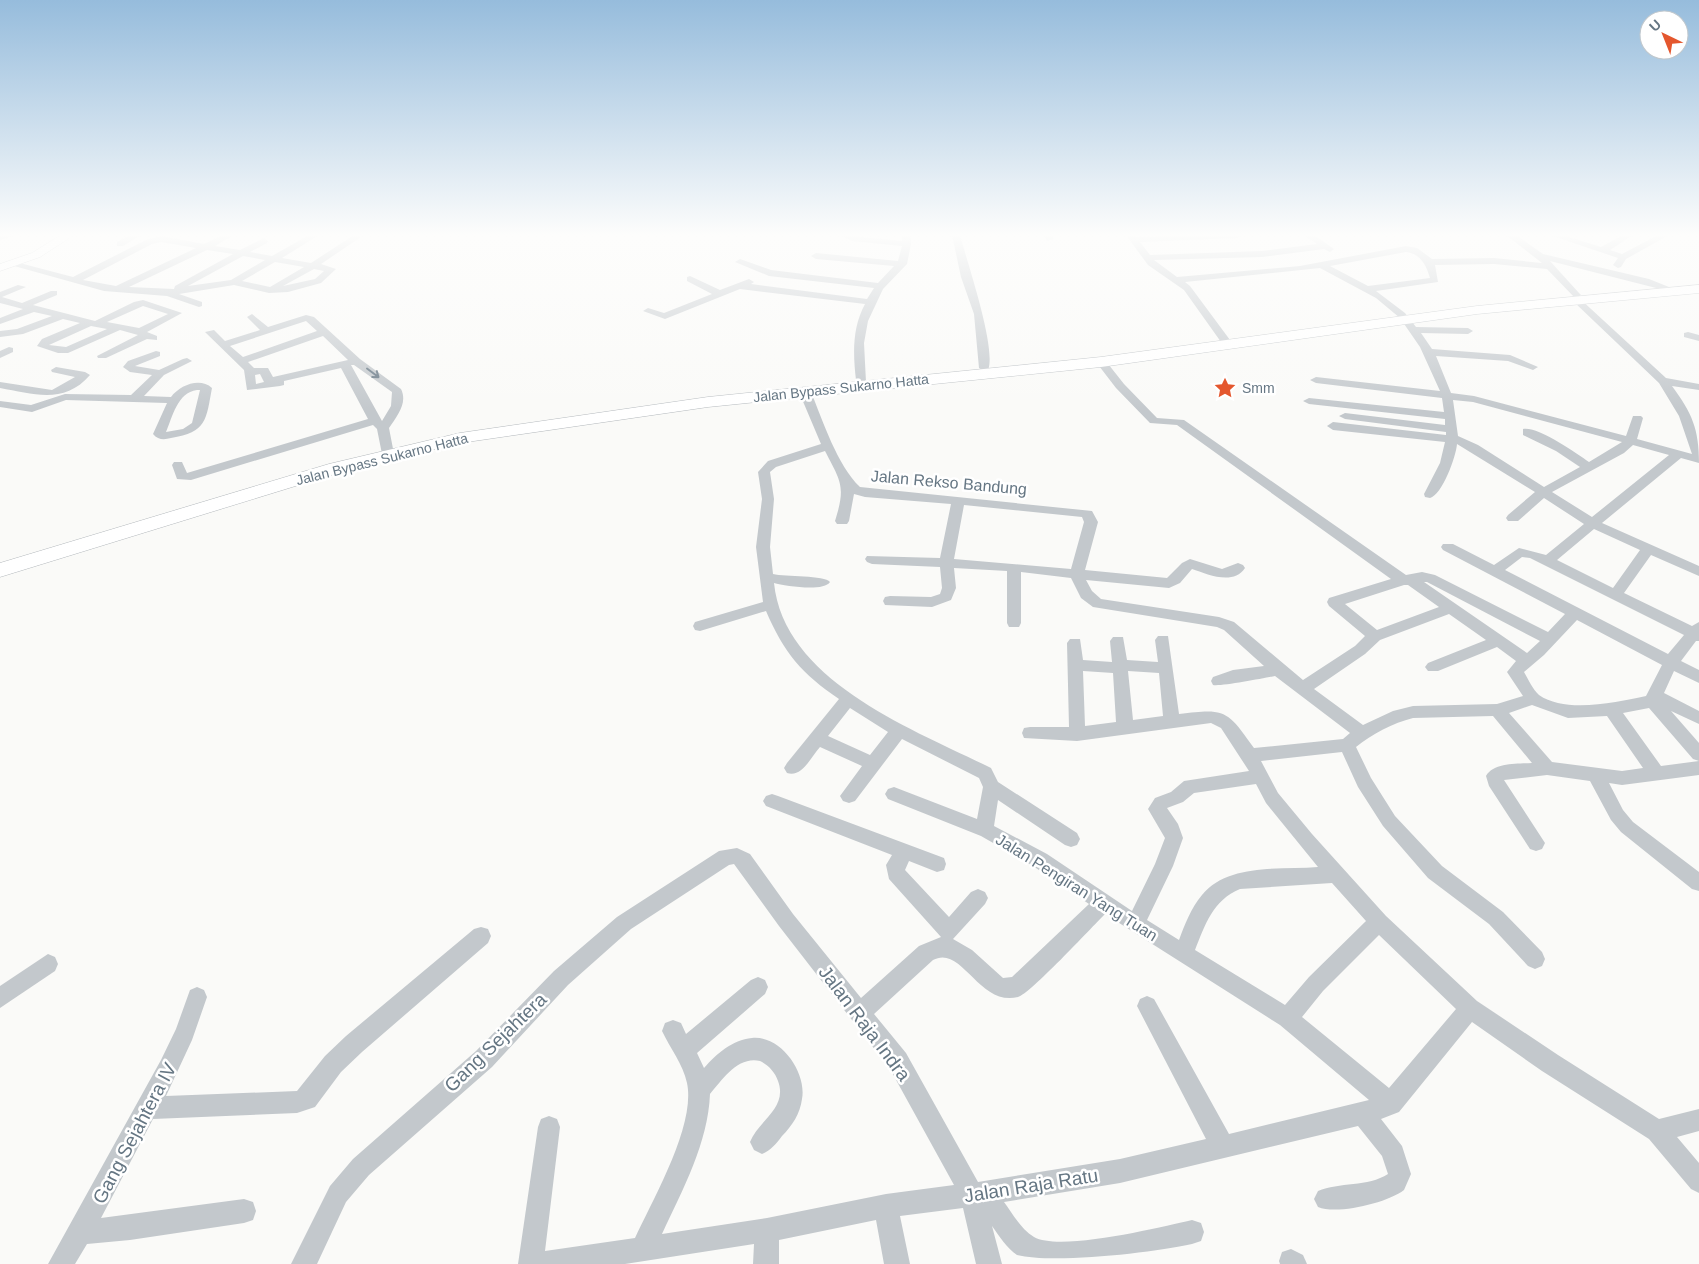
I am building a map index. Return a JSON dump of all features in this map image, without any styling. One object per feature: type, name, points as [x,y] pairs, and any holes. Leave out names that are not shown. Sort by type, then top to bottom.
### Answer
[{"type":"highway","name":"Jalan Bypass Sukarno Hatta","points":[[0,562],[53,550],[388,451],[471,430],[591,411],[984,368],[1608,294]]},
{"type":"highway","name":"Jalan Bypass Sukarno Hatta","points":[[1576,298],[1625,294]]},
{"type":"highway","name":"Jalan Bypass Sukarno Hatta","points":[[388,451],[526,427],[700,403],[1101,362],[1403,317]]},
{"type":"highway","name":"Jalan Bypass Sukarno Hatta","points":[[0,570],[53,550]]},
{"type":"street","points":[[0,321],[52,294]]},
{"type":"street","points":[[174,294],[199,304]]},
{"type":"street","points":[[648,311],[664,316],[720,294]]},
{"type":"street","points":[[805,294],[871,302]]},
{"type":"street","points":[[862,380],[858,345],[862,321],[876,294]]},
{"type":"street","points":[[972,294],[979,314],[984,368]]},
{"type":"street","points":[[1191,294],[1224,340]]},
{"type":"street","points":[[1376,294],[1388,302],[1415,330],[1430,352],[1446,395],[1451,435],[1447,462],[1430,494]]},
{"type":"street","points":[[1573,294],[1663,381],[1672,392],[1692,430],[1699,455]]},
{"type":"street","points":[[0,300],[92,324],[132,329],[146,335]]},
{"type":"street","points":[[102,356],[146,335],[177,313],[143,303],[137,304],[92,324],[46,341],[42,346],[58,350],[68,350],[117,328]]},
{"type":"street","points":[[46,312],[64,305]]},
{"type":"street","points":[[0,334],[19,332],[61,316]]},
{"type":"street","points":[[252,317],[266,330]]},
{"type":"street","points":[[222,345],[306,318],[325,332],[349,363],[379,425],[388,451]]},
{"type":"street","points":[[1415,330],[1468,331]]},
{"type":"street","points":[[210,332],[222,345],[242,361],[250,372],[251,388],[349,363]]},
{"type":"street","points":[[242,361],[325,332]]},
{"type":"street","points":[[1688,335],[1699,338]]},
{"type":"street","points":[[1430,352],[1510,358],[1533,367]]},
{"type":"street","points":[[156,354],[132,363],[128,367],[134,370],[160,373]]},
{"type":"street","points":[[134,399],[160,373],[187,361]]},
{"type":"street","points":[[1101,362],[1120,386],[1154,421],[1180,422],[1407,580],[1500,640],[1526,660]]},
{"type":"street","points":[[178,465],[181,476],[187,477],[379,425],[397,406],[399,397],[397,391],[349,363],[273,380],[267,380],[264,370],[250,372]]},
{"type":"street","points":[[3,388],[52,393],[62,390],[85,375],[56,370]]},
{"type":"street","points":[[1316,380],[1446,395],[1507,407],[1699,459]]},
{"type":"street","points":[[1663,381],[1699,387]]},
{"type":"street","points":[[186,388],[206,388],[199,423],[196,428],[189,432],[161,436],[160,430],[174,400],[180,391],[186,388]]},
{"type":"street","name":"Jalan Rekso Bandung","points":[[805,392],[828,446],[848,483],[854,490],[865,493],[1010,504],[1087,514],[1091,522],[1078,574]]},
{"type":"street","points":[[0,404],[32,409],[65,397],[174,400]]},
{"type":"street","points":[[1309,401],[1450,416]]},
{"type":"street","points":[[1345,416],[1451,435],[1592,523],[1699,571]]},
{"type":"street","points":[[1512,518],[1543,492],[1620,450],[1631,440],[1637,418]]},
{"type":"street","points":[[1333,426],[1451,435]]},
{"type":"street","points":[[1527,432],[1560,448],[1589,467]]},
{"type":"street","points":[[828,446],[766,468],[764,472],[768,499],[763,547],[766,577],[771,605],[795,653],[818,677],[848,699],[898,731],[975,766],[989,777],[992,787],[1071,839]]},
{"type":"street","points":[[1548,560],[1678,454]]},
{"type":"street","points":[[842,521],[846,507],[848,483]]},
{"type":"street","points":[[890,601],[942,600],[948,594],[946,563],[958,501]]},
{"type":"street","points":[[1448,547],[1699,677]]},
{"type":"street","points":[[1617,593],[1648,549]]},
{"type":"street","points":[[1495,571],[1519,552],[1533,554],[1697,632],[1671,662],[1654,699]]},
{"type":"street","points":[[872,560],[1014,567],[1169,582],[1175,581],[1186,566],[1190,564],[1222,574],[1238,568]]},
{"type":"street","points":[[1014,567],[1014,623]]},
{"type":"street","points":[[1078,574],[1083,592],[1090,599],[1098,603],[1219,622],[1229,626],[1278,670],[1362,733]]},
{"type":"street","points":[[766,577],[786,582],[823,582]]},
{"type":"street","points":[[1375,636],[1335,605],[1334,602],[1422,577],[1430,578],[1549,639]]},
{"type":"street","points":[[700,626],[771,605]]},
{"type":"street","points":[[1303,688],[1360,650],[1375,636],[1450,608]]},
{"type":"street","points":[[1575,613],[1515,672],[1533,699],[1568,712],[1611,709],[1654,699],[1699,718]]},
{"type":"street","points":[[1163,640],[1172,721]]},
{"type":"street","points":[[1433,667],[1500,640]]},
{"type":"street","points":[[1118,641],[1125,728]]},
{"type":"street","points":[[1075,643],[1077,734]]},
{"type":"street","points":[[1075,665],[1166,668]]},
{"type":"street","points":[[1219,681],[1233,676],[1278,670]]},
{"type":"street","points":[[793,768],[848,699]]},
{"type":"street","points":[[1250,755],[1347,746],[1362,733],[1399,715],[1413,712],[1497,710],[1533,699]]},
{"type":"street","points":[[1654,699],[1699,754]]},
{"type":"street","points":[[1611,709],[1657,774]]},
{"type":"street","points":[[1497,710],[1547,768]]},
{"type":"street","points":[[1030,733],[1077,734],[1213,716],[1228,723],[1250,755],[1272,798],[1379,922],[1470,1008],[1550,1063],[1656,1131],[1699,1181]]},
{"type":"street","points":[[850,796],[898,731]]},
{"type":"street","points":[[816,738],[873,764]]},
{"type":"street","points":[[1347,746],[1364,782],[1389,822],[1435,872],[1496,918],[1536,959]]},
{"type":"street","points":[[1536,843],[1495,781],[1496,776],[1500,773],[1547,768],[1622,778],[1699,768]]},
{"type":"street","points":[[1596,775],[1617,815],[1627,826],[1699,884]]},
{"type":"street","points":[[1136,923],[1171,851],[1174,838],[1171,828],[1159,816],[1156,809],[1160,803],[1177,796],[1190,786],[1261,776]]},
{"type":"street","name":"Jalan Pengiran Yang Tuan","points":[[992,787],[986,818],[987,831],[1040,860],[1103,903],[1287,1018],[1391,1104]]},
{"type":"street","points":[[894,794],[987,831]]},
{"type":"street","points":[[772,800],[937,864]]},
{"type":"street","points":[[905,852],[895,865],[896,873],[955,949],[989,981],[1000,988],[1010,989],[1017,987],[1103,903]]},
{"type":"street","name":"Jalan Raja Indra","points":[[726,858],[737,856],[743,860],[786,920],[898,1061],[978,1201]]},
{"type":"street","name":"Gang Sejahtera","points":[[304,1264],[338,1194],[361,1167],[484,1059],[561,978],[624,923],[726,858]]},
{"type":"street","points":[[1184,953],[1202,910],[1213,894],[1224,885],[1239,881],[1338,874]]},
{"type":"street","points":[[860,1014],[926,953],[949,939],[978,898]]},
{"type":"street","points":[[1287,1018],[1316,984],[1379,922]]},
{"type":"street","points":[[148,1108],[297,1102],[306,1099],[348,1049],[481,936]]},
{"type":"street","points":[[0,998],[48,964]]},
{"type":"street","points":[[628,1255],[690,1140],[699,1089],[678,1040],[758,987]]},
{"type":"street","name":"Gang Sejahtera IV","points":[[61,1264],[82,1232],[148,1108],[191,1021],[197,997]]},
{"type":"street","points":[[1147,1006],[1223,1147]]},
{"type":"street","points":[[1391,1104],[1426,1059],[1470,1008]]},
{"type":"street","points":[[699,1089],[730,1058],[743,1050],[756,1047],[769,1052],[780,1063],[788,1076],[792,1095],[788,1109],[762,1142]]},
{"type":"street","name":"Jalan Raja Ratu","points":[[544,1264],[628,1255],[768,1230],[886,1206],[978,1201],[1223,1147],[1363,1114],[1391,1104]]},
{"type":"street","points":[[1326,1199],[1379,1190],[1392,1186],[1398,1181],[1400,1174],[1396,1159],[1363,1114]]},
{"type":"street","points":[[1656,1131],[1699,1120]]},
{"type":"street","points":[[531,1264],[549,1127]]},
{"type":"street","points":[[978,1201],[998,1216],[1028,1248],[1049,1257],[1116,1250],[1192,1232]]},
{"type":"street","points":[[978,1201],[989,1264]]},
{"type":"street","points":[[886,1206],[897,1264]]},
{"type":"street","points":[[82,1232],[130,1228],[244,1211]]},
{"type":"street","points":[[766,1264],[768,1230]]},
{"type":"place","name":"Smm","points":[[1225,388]]}]
